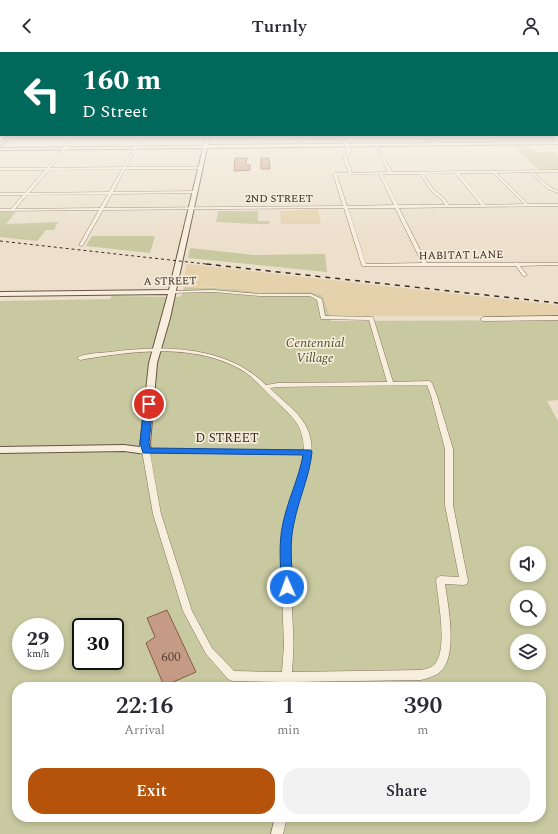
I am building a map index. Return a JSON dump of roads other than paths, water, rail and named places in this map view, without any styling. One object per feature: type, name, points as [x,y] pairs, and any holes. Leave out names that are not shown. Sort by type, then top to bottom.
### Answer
[{"type":"street","points":[[12,210],[48,169]]},
{"type":"street","points":[[81,245],[123,169]]},
{"type":"street","points":[[201,169],[157,350],[152,363],[145,443],[157,514],[169,557],[188,611],[209,651],[232,676],[287,682],[421,675],[433,672],[440,665],[444,653],[446,627],[440,580],[464,581],[449,505],[449,450],[429,383],[278,385],[265,387]]},
{"type":"street","points":[[349,169],[351,174]]},
{"type":"street","points":[[390,169],[392,174]]},
{"type":"street","points":[[493,171],[527,205]]},
{"type":"street","points":[[530,171],[549,188],[558,192]]},
{"type":"street","points":[[345,207],[336,174],[558,171]]},
{"type":"street","points":[[456,172],[484,206]]},
{"type":"street","points":[[421,173],[433,191],[443,199],[448,206]]},
{"type":"street","points":[[380,174],[425,264]]},
{"type":"street","points":[[0,194],[195,192]]},
{"type":"street","name":"2ND STREET","points":[[0,210],[558,205]]},
{"type":"street","name":"HABITAT LANE","points":[[345,207],[364,265],[516,263],[558,264]]},
{"type":"street","points":[[516,263],[525,275]]},
{"type":"street","name":"A STREET","points":[[0,294],[214,291],[260,295],[310,295],[319,299],[323,318],[371,318],[390,383]]},
{"type":"street","points":[[482,319],[558,318]]},
{"type":"street","points":[[80,358],[120,352],[157,350],[190,352],[234,364],[251,374],[300,422],[307,437],[308,452],[305,471],[288,522],[286,544],[289,646],[287,682]]},
{"type":"street","name":"D STREET","points":[[0,450],[124,448],[146,451],[308,452]]},
{"type":"street","name":"D STREET","points":[[0,456],[123,455],[146,451]]},
{"type":"street","points":[[277,834],[280,822]]},
{"type":"railway","points":[[0,241],[212,265]]},
{"type":"railway","points":[[206,264],[212,265]]},
{"type":"railway","points":[[212,265],[558,303]]},
{"type":"park label","name":"Centennial Village","points":[[315,350]]}]
